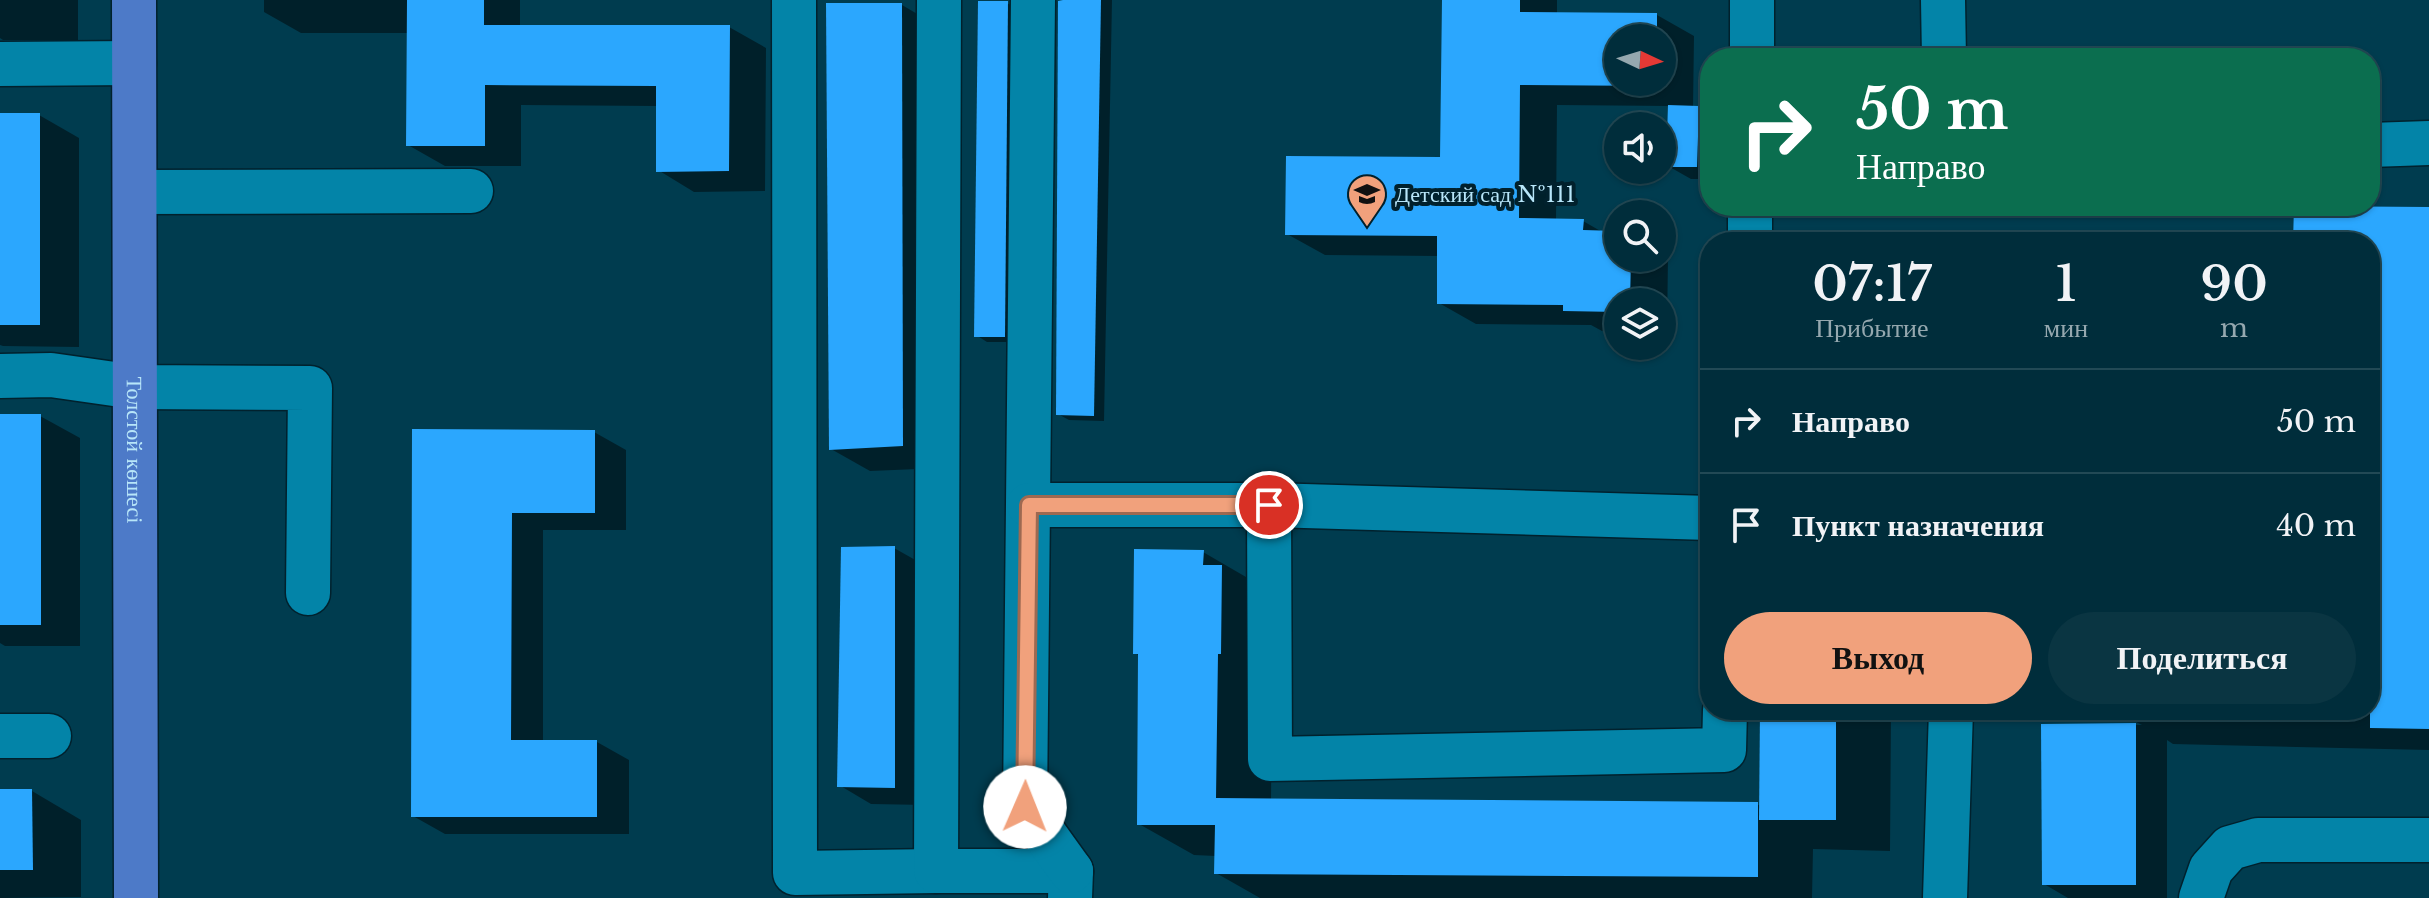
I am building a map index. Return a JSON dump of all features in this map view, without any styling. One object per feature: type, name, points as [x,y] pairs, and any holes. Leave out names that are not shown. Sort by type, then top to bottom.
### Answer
[{"type":"main road","name":"Толстой көшесі","points":[[134,0],[136,898]]},
{"type":"lane","points":[[794,0],[795,873],[936,871],[1071,884]]},
{"type":"lane","points":[[936,871],[939,0]]},
{"type":"lane","points":[[1033,0],[1025,807],[1071,884]]},
{"type":"lane","points":[[1752,0],[1752,48]]},
{"type":"lane","points":[[1943,0],[1944,48]]},
{"type":"lane","points":[[0,64],[134,63]]},
{"type":"lane","points":[[2380,145],[2429,143]]},
{"type":"lane","points":[[135,192],[471,191]]},
{"type":"lane","points":[[0,376],[51,375],[135,387],[310,388],[308,593]]},
{"type":"lane","points":[[1029,505],[1269,505],[1700,518]]},
{"type":"lane","points":[[1269,505],[1270,759],[1724,750],[1725,720]]},
{"type":"lane","points":[[1945,898],[1951,720]]},
{"type":"lane","points":[[0,736],[49,736]]},
{"type":"lane","points":[[2201,898],[2211,869],[2230,848],[2258,840],[2429,840]]},
{"type":"building","points":[[407,0],[484,0],[484,25],[730,25],[729,171],[656,172],[656,86],[485,85],[485,146],[406,146]]},
{"type":"building","points":[[1101,0],[1094,416],[1056,415],[1058,1]]},
{"type":"building","points":[[1442,0],[1520,0],[1520,12],[1657,13],[1657,24],[1604,24],[1604,86],[1520,85],[1519,218],[1584,219],[1583,230],[1604,231],[1604,272],[1631,272],[1630,288],[1604,288],[1604,312],[1563,311],[1563,305],[1437,304],[1437,236],[1285,235],[1286,156],[1440,157]]},
{"type":"building","points":[[978,1],[1008,1],[1005,337],[974,337]]},
{"type":"building","points":[[826,3],[902,3],[903,446],[829,450]]},
{"type":"building","points":[[1668,105],[1699,106],[1697,167],[1676,167],[1676,112],[1668,112]]},
{"type":"building","points":[[0,113],[40,113],[40,325],[0,325]]},
{"type":"building","points":[[2380,207],[2429,207],[2429,729],[2370,728],[2370,720],[2380,720],[2380,232],[2293,232],[2294,216],[2380,216]]},
{"type":"building","points":[[0,414],[41,414],[41,625],[0,625]]},
{"type":"building","points":[[412,429],[595,430],[595,513],[512,513],[511,740],[597,740],[597,817],[411,817]]},
{"type":"building","points":[[895,546],[895,788],[837,787],[841,547]]},
{"type":"building","points":[[1134,549],[1204,550],[1203,565],[1222,565],[1216,798],[1758,802],[1758,877],[1214,874],[1215,825],[1137,825],[1138,654],[1133,654]]},
{"type":"building","points":[[1760,720],[1836,720],[1836,820],[1759,820]]},
{"type":"building","points":[[2136,723],[2136,885],[2042,885],[2041,724]]},
{"type":"building","points":[[0,789],[32,789],[33,870],[0,870]]},
{"type":"place","name":"Детский сад №111","points":[[1367,228]]},
{"type":"route","points":[[1025,807],[1029,505],[1269,505]]}]
